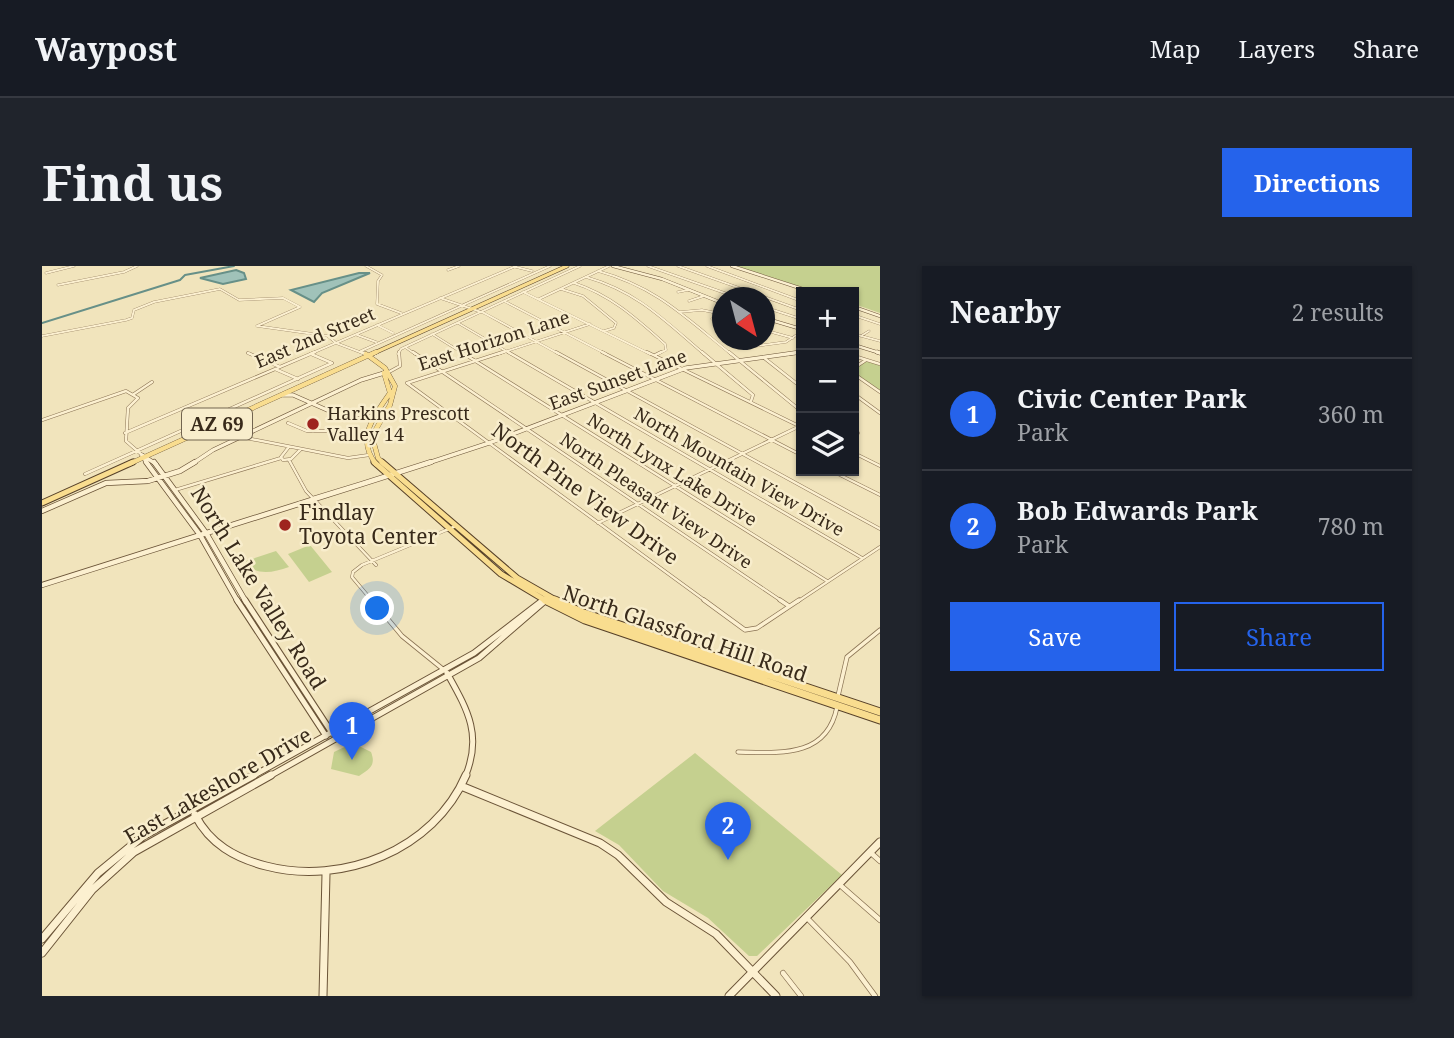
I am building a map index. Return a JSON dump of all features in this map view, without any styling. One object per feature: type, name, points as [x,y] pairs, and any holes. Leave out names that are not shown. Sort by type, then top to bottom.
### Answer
[{"type":"main road","name":"AZ 69","points":[[471,308],[561,266]]},
{"type":"main road","name":"AZ 69","points":[[42,501],[567,266]]},
{"type":"main road","name":"AZ 69","points":[[144,456],[332,366],[365,355]]},
{"type":"main road","points":[[365,355],[386,373]]},
{"type":"main road","points":[[365,355],[386,373]]},
{"type":"main road","points":[[298,379],[306,380],[332,366]]},
{"type":"main road","name":"North Glassford Hill Road","points":[[386,373],[393,380],[394,397],[366,433],[369,454],[453,527],[545,600],[585,620],[806,694],[838,702]]},
{"type":"main road","name":"North Glassford Hill Road","points":[[386,373],[390,393],[372,432],[373,450],[391,475]]},
{"type":"main road","name":"North Glassford Hill Road","points":[[545,600],[838,702],[880,720]]},
{"type":"main road","points":[[838,702],[880,712]]},
{"type":"street","points":[[46,273],[74,266]]},
{"type":"street","points":[[58,285],[124,272],[137,266]]},
{"type":"street","points":[[366,266],[382,275],[378,281],[377,304],[402,314]]},
{"type":"street","points":[[448,270],[459,266]]},
{"type":"street","points":[[515,266],[534,272]]},
{"type":"street","name":"East 2nd Street","points":[[125,433],[515,266]]},
{"type":"street","points":[[42,511],[106,483],[163,477],[311,403],[363,379],[386,373],[400,366],[398,352],[405,347],[458,323],[471,308],[534,272],[550,266]]},
{"type":"street","points":[[42,336],[126,320],[132,318],[131,312],[145,305],[213,289],[226,290],[242,300],[288,299],[300,308],[257,326],[328,336],[336,343],[365,355],[376,342],[394,334],[471,308],[504,301],[580,266]]},
{"type":"street","points":[[539,299],[613,266],[647,274],[712,298]]},
{"type":"street","points":[[648,266],[712,289]]},
{"type":"street","points":[[678,266],[796,308]]},
{"type":"street","points":[[707,266],[796,298]]},
{"type":"street","points":[[732,266],[797,287]]},
{"type":"street","points":[[598,271],[636,282],[680,312],[796,407]]},
{"type":"street","points":[[586,277],[617,286],[642,301],[753,395],[750,402]]},
{"type":"street","points":[[574,283],[599,290],[648,328],[667,347],[654,355]]},
{"type":"street","points":[[665,285],[674,283]]},
{"type":"street","points":[[561,289],[583,296],[600,307],[616,325],[604,331]]},
{"type":"street","points":[[678,292],[690,289]]},
{"type":"street","points":[[523,292],[796,424]]},
{"type":"street","points":[[689,301],[705,296]]},
{"type":"street","points":[[440,298],[471,308],[536,341],[880,528]]},
{"type":"street","points":[[504,301],[796,452]]},
{"type":"street","points":[[859,309],[880,316]]},
{"type":"street","points":[[680,312],[702,310],[712,313]]},
{"type":"street","points":[[775,310],[796,317]]},
{"type":"street","points":[[859,317],[880,324]]},
{"type":"street","points":[[775,322],[796,329]]},
{"type":"street","name":"North Mountain View Drive","points":[[458,323],[862,558]]},
{"type":"street","name":"East Horizon Lane","points":[[407,383],[590,324]]},
{"type":"street","points":[[377,325],[394,334]]},
{"type":"street","points":[[861,335],[869,331]]},
{"type":"street","points":[[775,333],[793,339]]},
{"type":"street","points":[[355,334],[376,342]]},
{"type":"street","name":"North Lynx Lake Drive","points":[[432,334],[827,581]]},
{"type":"street","points":[[861,335],[880,341]]},
{"type":"street","points":[[775,342],[796,336]]},
{"type":"street","points":[[859,346],[880,352]]},
{"type":"street","name":"North Pleasant View Drive","points":[[405,347],[789,606]]},
{"type":"street","points":[[247,353],[280,367]]},
{"type":"street","points":[[310,354],[332,366]]},
{"type":"street","name":"East Sunset Lane","points":[[42,585],[452,456],[682,369],[796,354]]},
{"type":"street","points":[[763,357],[796,383]]},
{"type":"street","points":[[859,358],[880,364]]},
{"type":"street","points":[[859,365],[866,360]]},
{"type":"street","points":[[275,369],[298,379]]},
{"type":"street","points":[[859,377],[880,392]]},
{"type":"street","points":[[85,474],[298,379]]},
{"type":"street","points":[[134,394],[152,383]]},
{"type":"street","points":[[293,395],[292,391],[309,383]]},
{"type":"street","name":"North Pine View Drive","points":[[407,383],[745,630],[757,628],[789,606]]},
{"type":"street","points":[[42,420],[123,390],[134,394],[138,399],[128,408],[125,433]]},
{"type":"street","points":[[248,410],[285,394],[327,410],[377,417]]},
{"type":"street","points":[[859,398],[880,413]]},
{"type":"street","points":[[288,423],[312,431],[332,431]]},
{"type":"street","points":[[598,523],[796,428]]},
{"type":"street","name":"North Lake Valley Road","points":[[125,433],[127,444],[144,456],[175,490],[330,736]]},
{"type":"street","points":[[241,437],[346,457],[369,454]]},
{"type":"street","points":[[281,458],[288,448]]},
{"type":"street","points":[[289,460],[300,450]]},
{"type":"street","points":[[859,456],[880,466]]},
{"type":"street","points":[[175,490],[281,458],[289,460],[313,499],[376,565]]},
{"type":"street","points":[[842,476],[880,495]]},
{"type":"street","name":"North Lake Valley Road","points":[[163,477],[203,534]]},
{"type":"street","points":[[193,813],[219,845],[253,864],[285,873],[326,874],[370,864],[409,844],[439,818],[461,786],[472,752],[473,728],[466,700],[446,672],[426,652],[402,636],[352,577],[356,568],[372,560],[453,527]]},
{"type":"street","points":[[789,606],[880,547]]},
{"type":"street","name":"East Lakeshore Drive","points":[[42,939],[80,899],[134,852],[193,813],[502,638],[545,600]]},
{"type":"street","points":[[738,752],[789,753],[806,748],[830,729],[837,717],[846,656],[880,630]]},
{"type":"street","points":[[461,786],[600,843],[618,855],[666,902],[716,934],[776,996]]},
{"type":"street","points":[[730,996],[880,842]]},
{"type":"street","points":[[871,853],[880,861]]},
{"type":"street","points":[[323,996],[326,874]]},
{"type":"street","points":[[840,885],[880,920]]},
{"type":"street","name":"East Lakeshore Drive","points":[[42,953],[80,899]]},
{"type":"street","points":[[807,918],[850,962],[875,996]]},
{"type":"street","points":[[783,973],[802,996]]},
{"type":"green space","points":[[736,266],[880,266],[880,313],[859,306],[859,287],[801,287]]},
{"type":"green space","points":[[866,360],[880,364],[880,392],[859,377],[859,365]]},
{"type":"green space","points":[[310,545],[332,572],[309,582],[288,554]]},
{"type":"green space","points":[[276,551],[289,567],[264,572],[253,570],[243,562]]},
{"type":"green space","points":[[353,743],[371,752],[373,761],[370,767],[359,776],[331,769],[334,752]]},
{"type":"green space","points":[[695,753],[842,875],[757,956],[749,956],[708,918],[663,891],[619,845],[595,831]]},
{"type":"water","points":[[236,270],[244,273],[246,279],[223,284],[200,278]]},
{"type":"water","points":[[359,273],[370,273],[322,293],[314,302],[291,290]]},
{"type":"waterway","points":[[42,323],[180,280],[185,275],[234,266]]},
{"type":"place","name":"Harkins Prescott Valley 14","points":[[313,424]]},
{"type":"place","name":"Findlay Toyota Center","points":[[285,525]]},
{"type":"place","name":"Civic Center Park","points":[[352,760]]},
{"type":"place","name":"Bob Edwards Park","points":[[728,860]]}]
